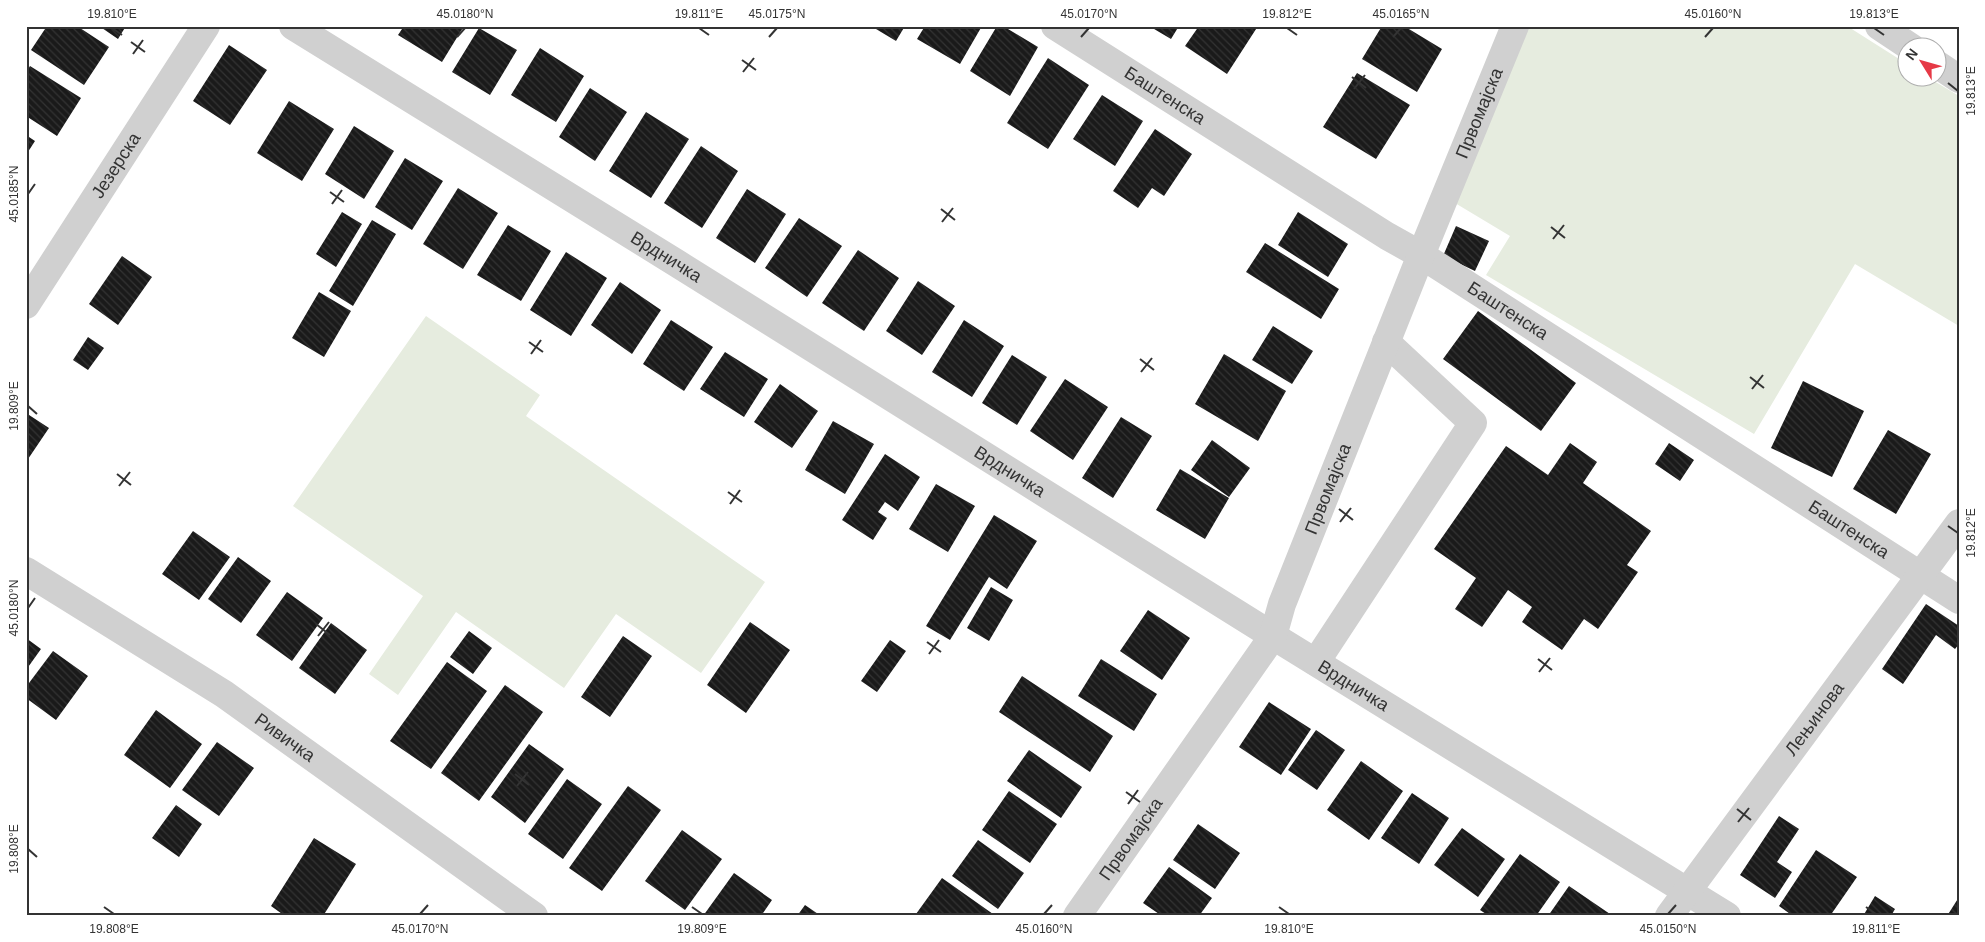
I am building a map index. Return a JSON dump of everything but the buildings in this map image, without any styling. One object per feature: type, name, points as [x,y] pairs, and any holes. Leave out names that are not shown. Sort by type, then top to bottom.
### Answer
[{"type":"street","name":"Језерска","points":[[26,305],[206,26]]},
{"type":"street","name":"Врдничка","points":[[293,26],[687,269],[1273,636],[1728,916]]},
{"type":"street","name":"Баштенска","points":[[1055,26],[1959,600]]},
{"type":"street","name":"Првомајска","points":[[1077,916],[1273,636],[1282,604],[1420,256],[1515,26]]},
{"type":"street","points":[[1879,26],[1898,39]]},
{"type":"street","points":[[1948,72],[1959,79]]},
{"type":"street","points":[[1316,662],[1473,423],[1386,342]]},
{"type":"street","name":"Лењинова","points":[[1669,916],[1959,523]]},
{"type":"street","name":"Ривичка","points":[[26,571],[224,694],[534,916]]},
{"type":"shaded area","points":[[1528,26],[1847,26],[1898,58],[1898,88],[1946,88],[1959,96],[1959,326],[1855,264],[1754,434],[1486,275],[1510,236],[1455,203]]},
{"type":"shaded area","points":[[426,316],[540,395],[526,416],[765,582],[701,673],[616,614],[564,688],[456,612],[398,695],[369,674],[423,596],[293,506]]}]
